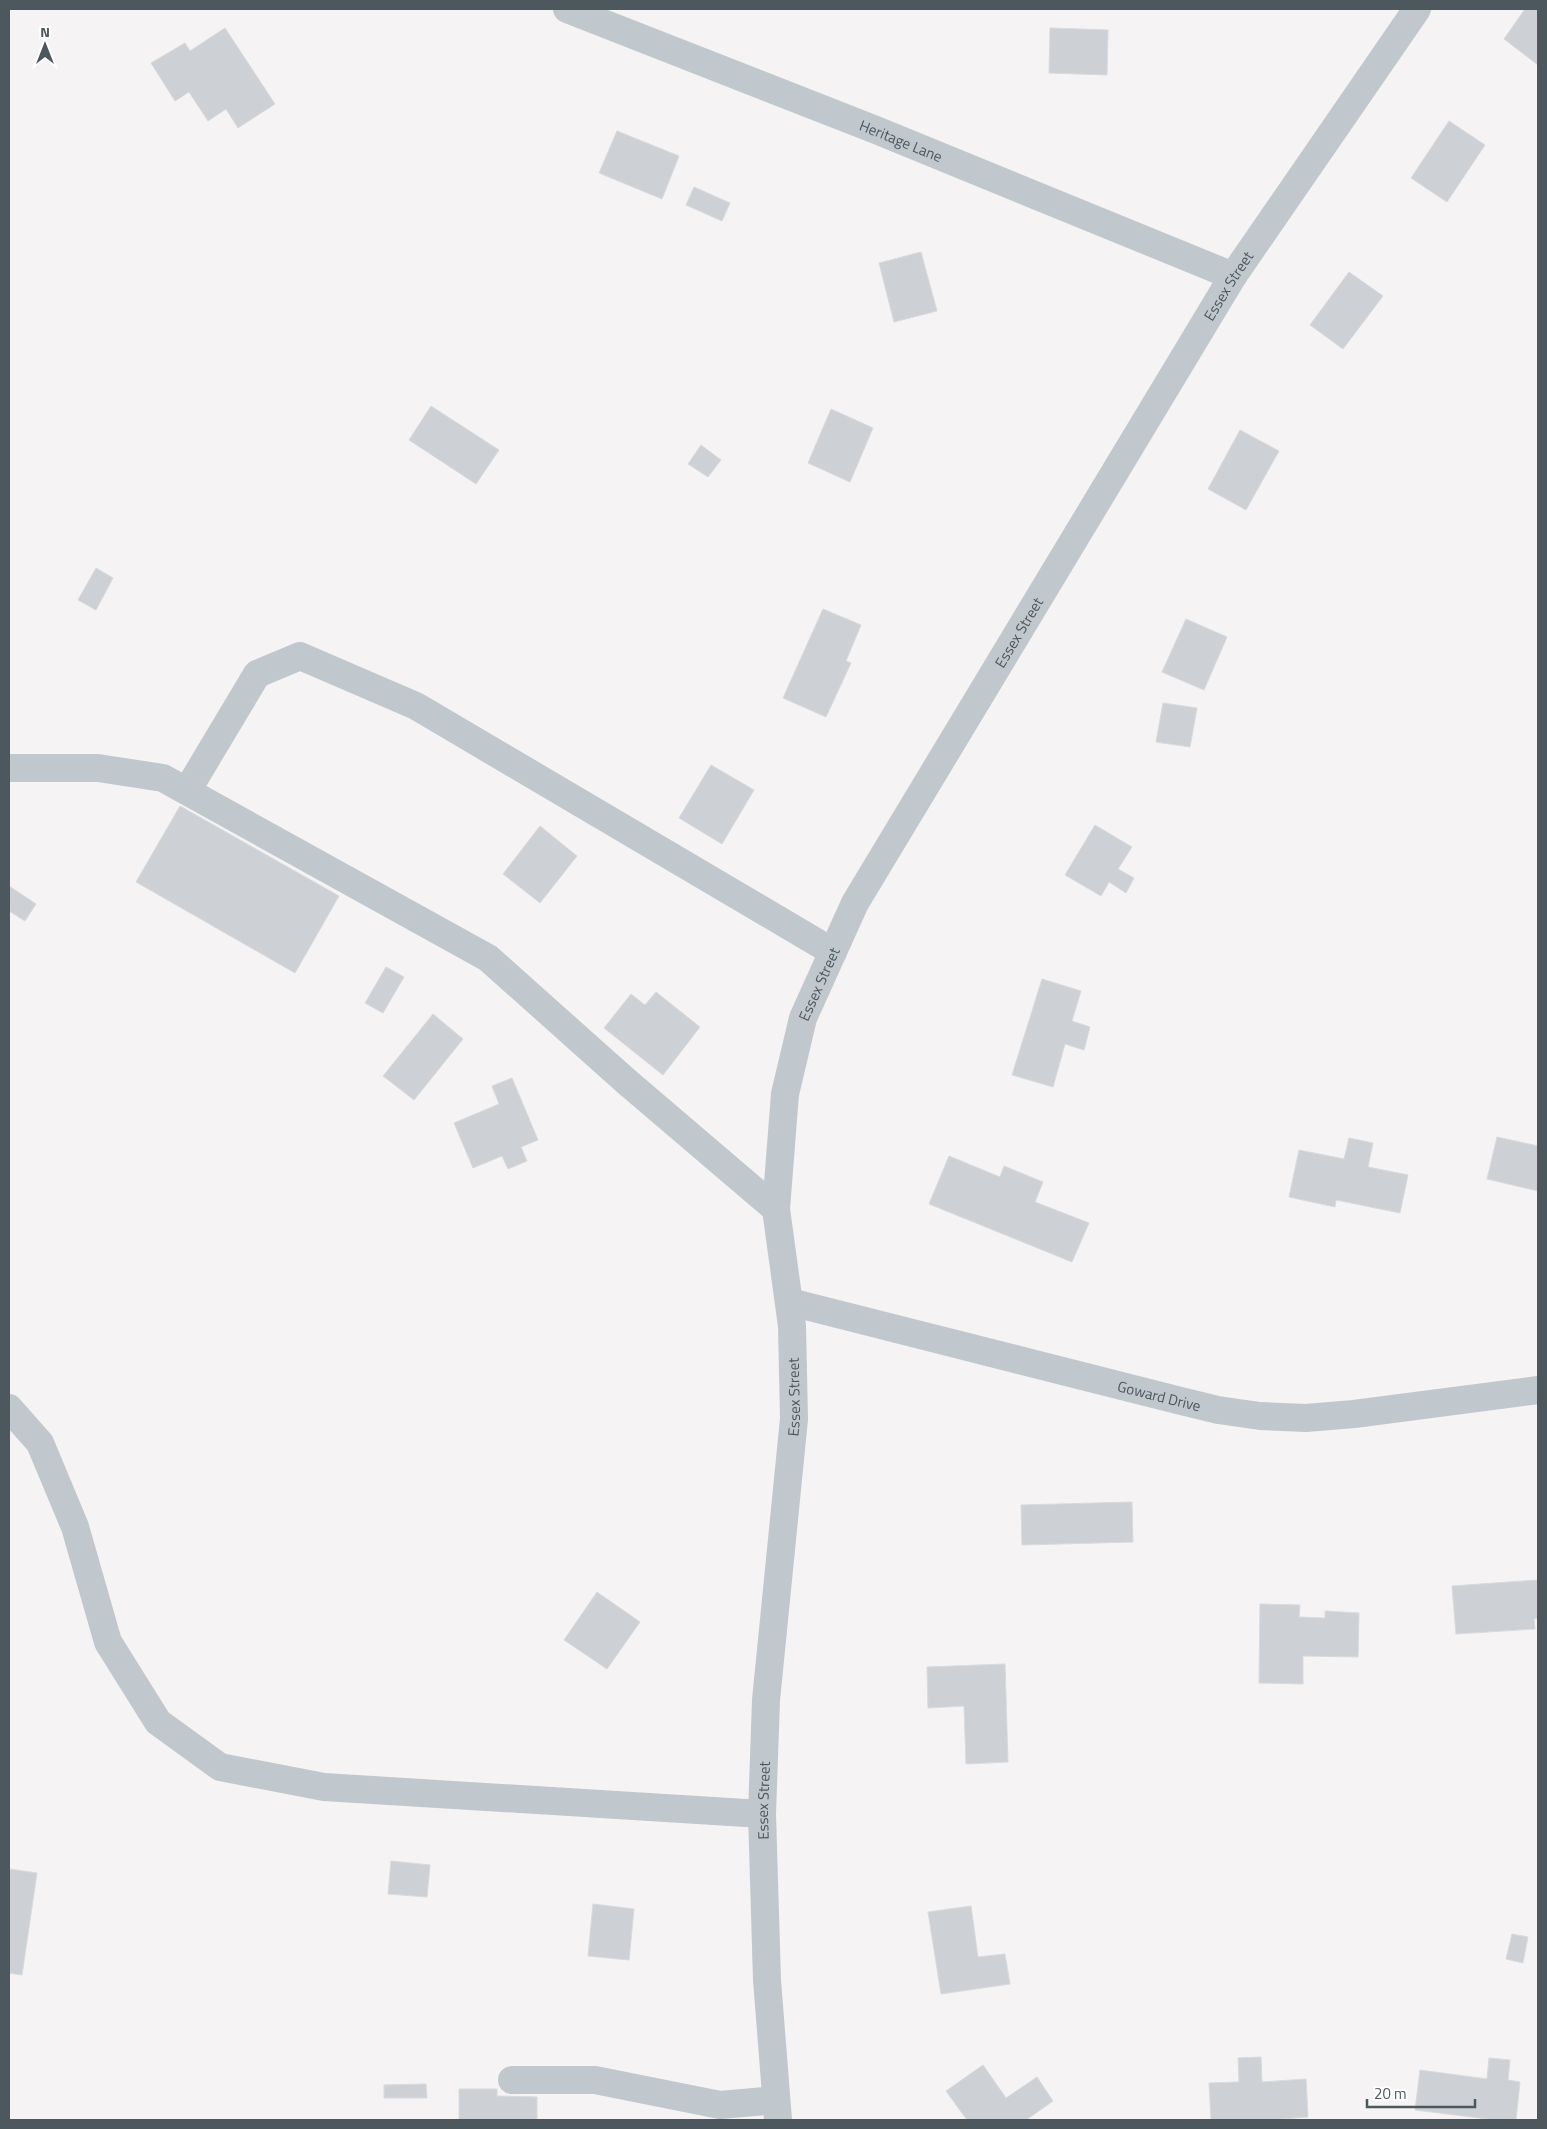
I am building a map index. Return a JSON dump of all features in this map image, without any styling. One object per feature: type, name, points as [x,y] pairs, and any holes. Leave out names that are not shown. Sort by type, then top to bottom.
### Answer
[{"type":"street","name":"Heritage Lane","points":[[567,9],[867,126],[1233,276]]},
{"type":"street","name":"Essex Street","points":[[777,2110],[767,1980],[762,1814],[766,1700],[794,1419],[790,1302],[776,1209],[785,1094],[803,1018],[855,903],[1233,276],[1417,9]]},
{"type":"street","points":[[187,791],[257,674],[300,656],[416,706],[833,952]]},
{"type":"street","points":[[9,768],[98,768],[163,778],[488,958],[627,1082],[776,1209]]},
{"type":"street","name":"Goward Drive","points":[[790,1302],[1218,1410],[1260,1416],[1306,1418],[1354,1414],[1538,1390]]},
{"type":"street","points":[[9,1408],[40,1443],[75,1527],[108,1642],[158,1722],[220,1767],[324,1788],[762,1814]]},
{"type":"street","points":[[512,2080],[595,2080],[720,2105],[777,2110]]},
{"type":"building","points":[[1525,9],[1538,9],[1538,65],[1504,39]]},
{"type":"building","points":[[225,28],[275,104],[238,128],[226,109],[208,121],[189,92],[175,101],[151,63],[185,43],[190,51]]},
{"type":"building","points":[[1050,28],[1108,30],[1107,75],[1049,73]]},
{"type":"building","points":[[1449,121],[1485,145],[1447,202],[1411,178]]},
{"type":"building","points":[[617,131],[679,156],[662,199],[599,173]]},
{"type":"building","points":[[694,187],[730,203],[722,221],[686,205]]},
{"type":"building","points":[[921,252],[937,311],[894,322],[879,263]]},
{"type":"building","points":[[1349,272],[1383,296],[1343,349],[1310,325]]},
{"type":"building","points":[[431,406],[499,450],[476,484],[409,440]]},
{"type":"building","points":[[831,409],[873,428],[850,482],[808,463]]},
{"type":"building","points":[[1240,430],[1279,451],[1246,510],[1208,489]]},
{"type":"building","points":[[701,445],[721,460],[708,477],[688,464]]},
{"type":"building","points":[[96,568],[113,578],[96,610],[78,600]]},
{"type":"building","points":[[823,609],[861,625],[846,661],[851,663],[826,717],[783,698]]},
{"type":"building","points":[[1186,619],[1227,637],[1204,690],[1162,672]]},
{"type":"building","points":[[1163,703],[1197,708],[1190,747],[1156,742]]},
{"type":"building","points":[[711,765],[754,790],[722,844],[679,818]]},
{"type":"building","points":[[180,806],[339,896],[295,973],[136,882]]},
{"type":"building","points":[[1095,825],[1132,847],[1118,869],[1134,878],[1126,893],[1109,882],[1101,896],[1065,875]]},
{"type":"building","points":[[540,826],[577,856],[540,903],[503,874]]},
{"type":"building","points":[[9,886],[36,904],[25,921],[9,911]]},
{"type":"building","points":[[386,967],[404,977],[383,1013],[365,1003]]},
{"type":"building","points":[[1042,979],[1081,991],[1072,1021],[1090,1027],[1084,1050],[1065,1044],[1053,1087],[1012,1075]]},
{"type":"building","points":[[656,992],[700,1027],[663,1075],[604,1028],[631,994],[645,1005]]},
{"type":"building","points":[[433,1014],[463,1039],[414,1100],[383,1076]]},
{"type":"building","points":[[512,1078],[538,1140],[521,1147],[527,1161],[508,1169],[502,1156],[473,1168],[454,1123],[499,1104],[492,1086]]},
{"type":"building","points":[[1497,1137],[1538,1146],[1538,1191],[1487,1179]]},
{"type":"building","points":[[1349,1138],[1373,1143],[1368,1167],[1408,1175],[1400,1213],[1336,1200],[1335,1207],[1289,1197],[1299,1150],[1344,1159]]},
{"type":"building","points":[[949,1156],[1000,1177],[1004,1166],[1043,1182],[1035,1202],[1089,1223],[1072,1262],[929,1204]]},
{"type":"building","points":[[1132,1502],[1133,1542],[1022,1545],[1021,1505]]},
{"type":"building","points":[[1538,1580],[1538,1618],[1534,1619],[1535,1629],[1456,1634],[1452,1586]]},
{"type":"building","points":[[597,1592],[640,1622],[607,1669],[564,1640]]},
{"type":"building","points":[[1260,1604],[1300,1605],[1299,1617],[1325,1618],[1325,1611],[1359,1613],[1358,1657],[1303,1656],[1303,1684],[1259,1683]]},
{"type":"building","points":[[1005,1664],[1008,1762],[966,1764],[964,1706],[928,1708],[927,1667]]},
{"type":"building","points":[[391,1861],[430,1865],[427,1897],[388,1894]]},
{"type":"building","points":[[9,1869],[37,1873],[22,1975],[9,1973]]},
{"type":"building","points":[[593,1904],[634,1909],[629,1960],[588,1956]]},
{"type":"building","points":[[971,1906],[978,1957],[1005,1954],[1010,1984],[941,1994],[928,1912]]},
{"type":"building","points":[[1512,1934],[1528,1937],[1523,1963],[1506,1959]]},
{"type":"building","points":[[1261,2057],[1262,2082],[1306,2079],[1308,2117],[1269,2120],[1211,2120],[1209,2083],[1239,2082],[1238,2058]]},
{"type":"building","points":[[1489,2058],[1510,2060],[1508,2080],[1520,2082],[1516,2120],[1496,2120],[1415,2110],[1420,2070],[1487,2079]]},
{"type":"building","points":[[983,2065],[1006,2098],[1037,2077],[1053,2101],[1026,2120],[967,2120],[946,2091]]},
{"type":"building","points":[[426,2084],[427,2098],[384,2098],[384,2085]]},
{"type":"building","points":[[459,2089],[497,2089],[497,2096],[537,2097],[537,2120],[459,2120]]}]
